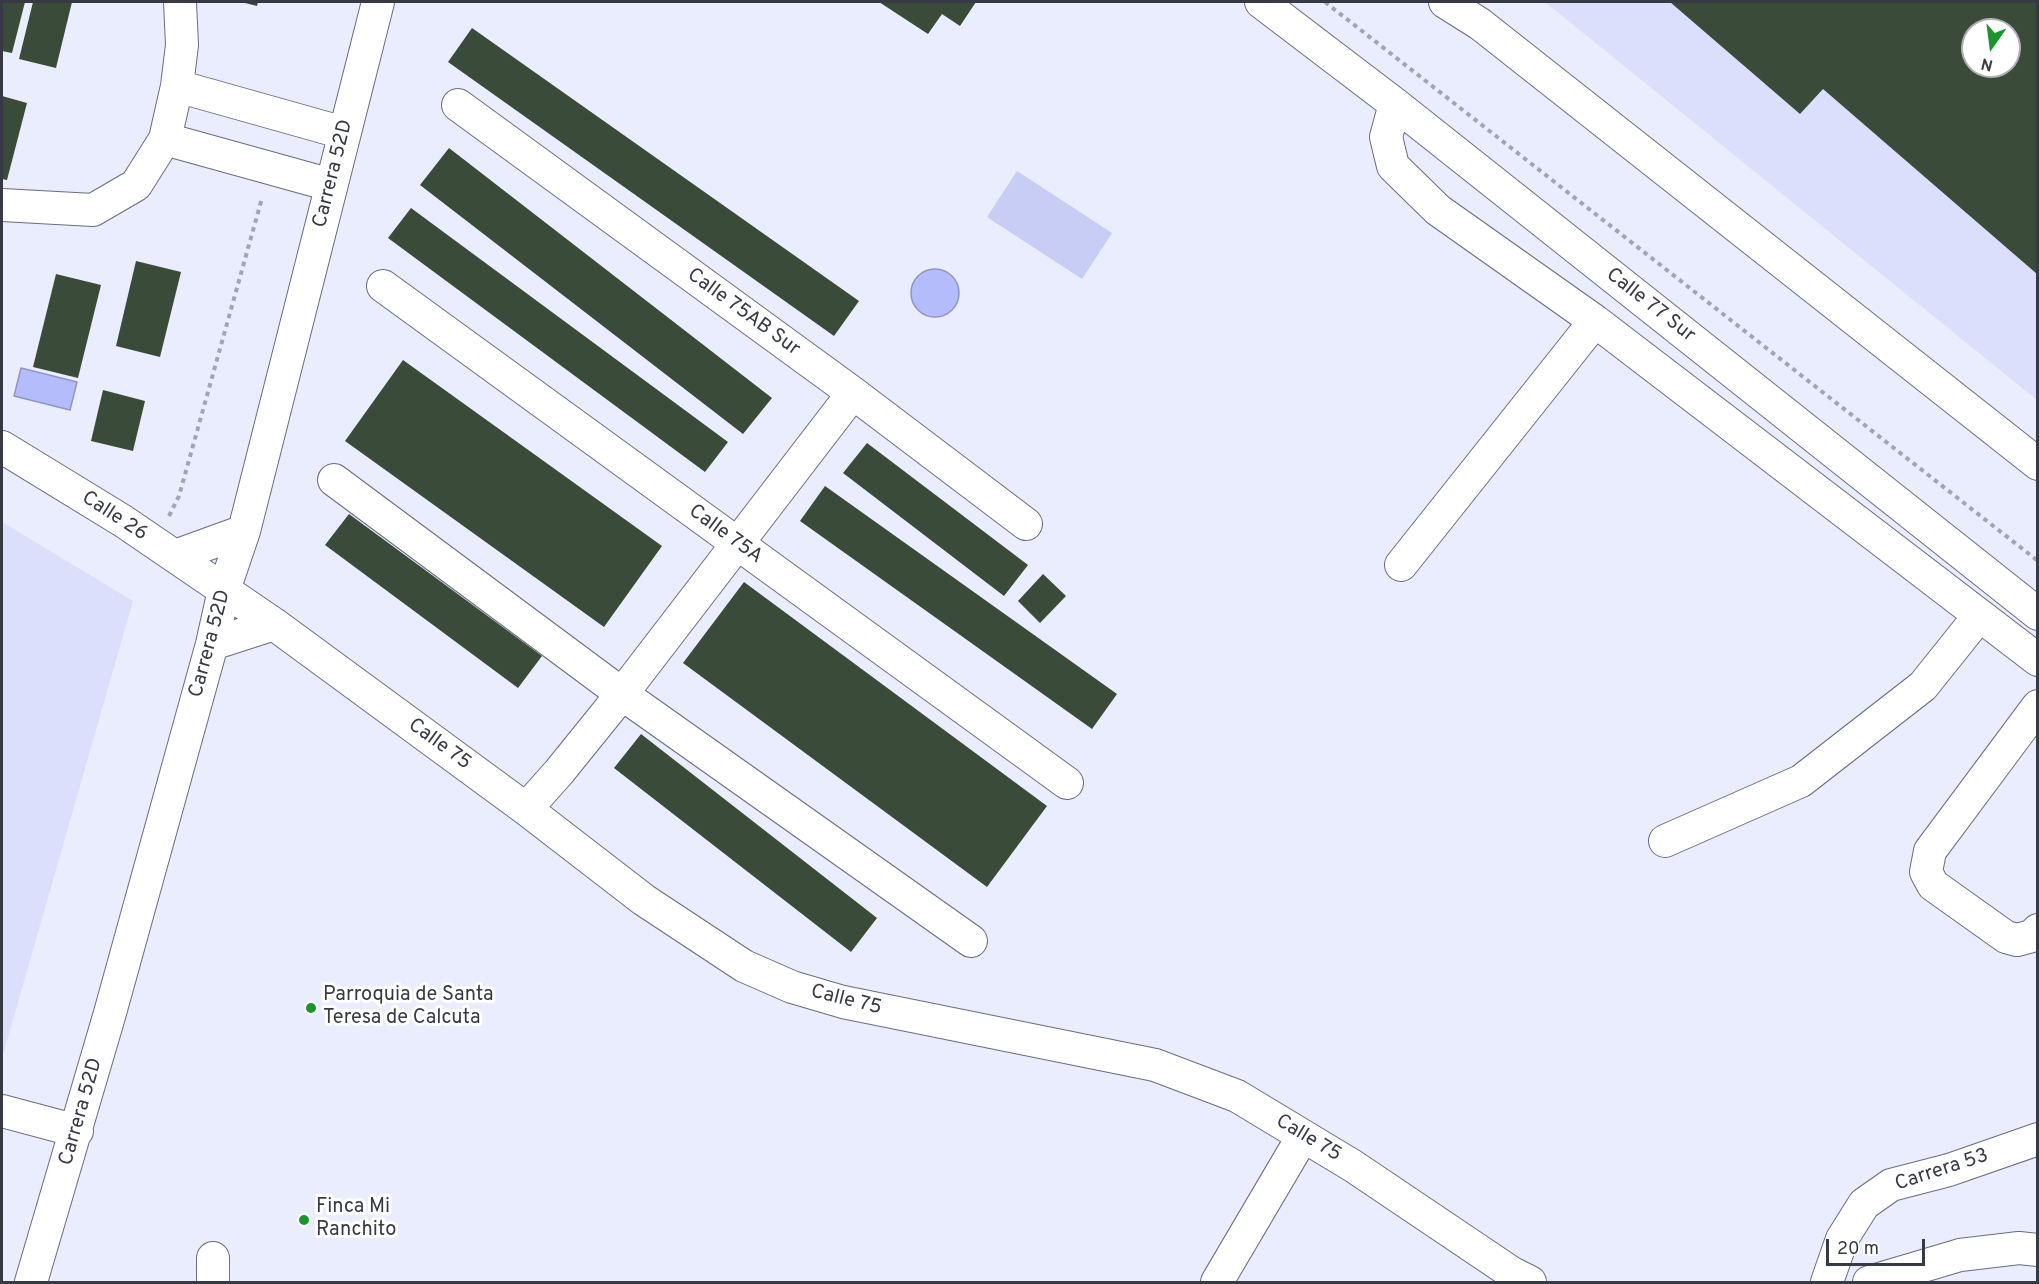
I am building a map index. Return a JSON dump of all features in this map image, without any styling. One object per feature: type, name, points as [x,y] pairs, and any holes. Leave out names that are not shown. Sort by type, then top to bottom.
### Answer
[{"type":"street","points":[[2,205],[93,210],[136,185],[165,139],[177,86],[182,45],[180,2]]},
{"type":"street","name":"Carrera 52D","points":[[31,1282],[77,1131],[212,644],[224,590],[244,531],[378,2]]},
{"type":"street","name":"Calle 77 Sur","points":[[1260,2],[1395,104],[2037,614]]},
{"type":"street","points":[[1445,2],[1480,24],[2037,464]]},
{"type":"street","points":[[177,86],[344,133]]},
{"type":"street","points":[[1395,104],[1386,137],[1393,166],[1438,210],[1595,321],[2037,660]]},
{"type":"street","name":"Calle 75AB Sur","points":[[458,105],[853,393],[1026,524]]},
{"type":"street","points":[[165,139],[331,185]]},
{"type":"street","name":"Calle 75A","points":[[383,286],[1067,783]]},
{"type":"street","points":[[1401,565],[1595,321]]},
{"type":"street","points":[[526,809],[622,694],[853,393]]},
{"type":"street","name":"Calle 26","points":[[2,447],[224,590]]},
{"type":"street","points":[[334,480],[622,694],[971,940]]},
{"type":"street","points":[[165,550],[244,531]]},
{"type":"street","name":"Calle 75","points":[[224,590],[274,624],[526,809],[644,900],[744,966],[792,987],[843,1002],[1155,1065],[1237,1096],[1353,1166],[1512,1273],[1530,1282]]},
{"type":"street","points":[[1665,841],[1801,781],[1923,686],[1979,616]]},
{"type":"street","points":[[212,644],[274,624]]},
{"type":"street","points":[[2037,705],[1930,850],[1926,872],[1933,885],[2006,937],[2017,940],[2032,936],[2037,930]]},
{"type":"street","points":[[2,1111],[77,1131]]},
{"type":"street","points":[[1217,1282],[1303,1136]]},
{"type":"street","name":"Carrera 53","points":[[1827,1282],[1842,1239],[1864,1204],[1891,1185],[1950,1170],[2037,1140]]},
{"type":"street","points":[[1869,1282],[1960,1256],[2019,1248],[2037,1250]]},
{"type":"path","points":[[1325,2],[2037,561]]},
{"type":"path","points":[[165,550],[270,168]]},
{"type":"shaded area","points":[[1545,2],[2037,2],[2037,400]]},
{"type":"shaded area","points":[[1017,171],[1112,233],[1082,279],[987,217]]},
{"type":"shaded area","points":[[935,269],[952,276],[959,293],[952,310],[935,317],[918,310],[911,293],[918,276]]},
{"type":"shaded area","points":[[21,368],[77,382],[70,410],[14,396]]},
{"type":"shaded area","points":[[2,522],[133,601],[2,1058]]},
{"type":"building","points":[[2,2],[25,2],[12,53],[2,51]]},
{"type":"building","points":[[33,2],[72,2],[56,68],[19,59]]},
{"type":"building","points":[[241,2],[258,2],[257,6]]},
{"type":"building","points":[[879,2],[976,2],[960,26],[942,14],[928,34]]},
{"type":"building","points":[[1670,2],[2037,2],[2037,274],[1823,89],[1800,114]]},
{"type":"building","points":[[472,28],[859,301],[834,336],[448,62]]},
{"type":"building","points":[[2,96],[27,103],[7,180],[2,179]]},
{"type":"building","points":[[449,148],[772,398],[743,434],[420,185]]},
{"type":"building","points":[[411,208],[728,442],[705,472],[388,238]]},
{"type":"building","points":[[136,261],[181,272],[160,357],[116,346]]},
{"type":"building","points":[[56,274],[101,285],[78,378],[33,367]]},
{"type":"building","points":[[403,360],[662,546],[604,627],[345,441]]},
{"type":"building","points":[[103,390],[145,401],[133,451],[91,441]]},
{"type":"building","points":[[867,443],[1028,565],[1004,596],[843,473]]},
{"type":"building","points":[[825,486],[1117,694],[1092,729],[800,521]]},
{"type":"building","points":[[349,514],[542,656],[518,688],[325,545]]},
{"type":"building","points":[[1043,574],[1066,596],[1040,623],[1018,601]]},
{"type":"building","points":[[744,582],[1047,806],[987,887],[683,663]]},
{"type":"building","points":[[641,734],[877,918],[851,952],[614,768]]},
{"type":"place","name":"Parroquia de Santa Teresa de Calcuta","points":[[311,1008]]},
{"type":"place","name":"Finca Mi Ranchito","points":[[304,1220]]}]
